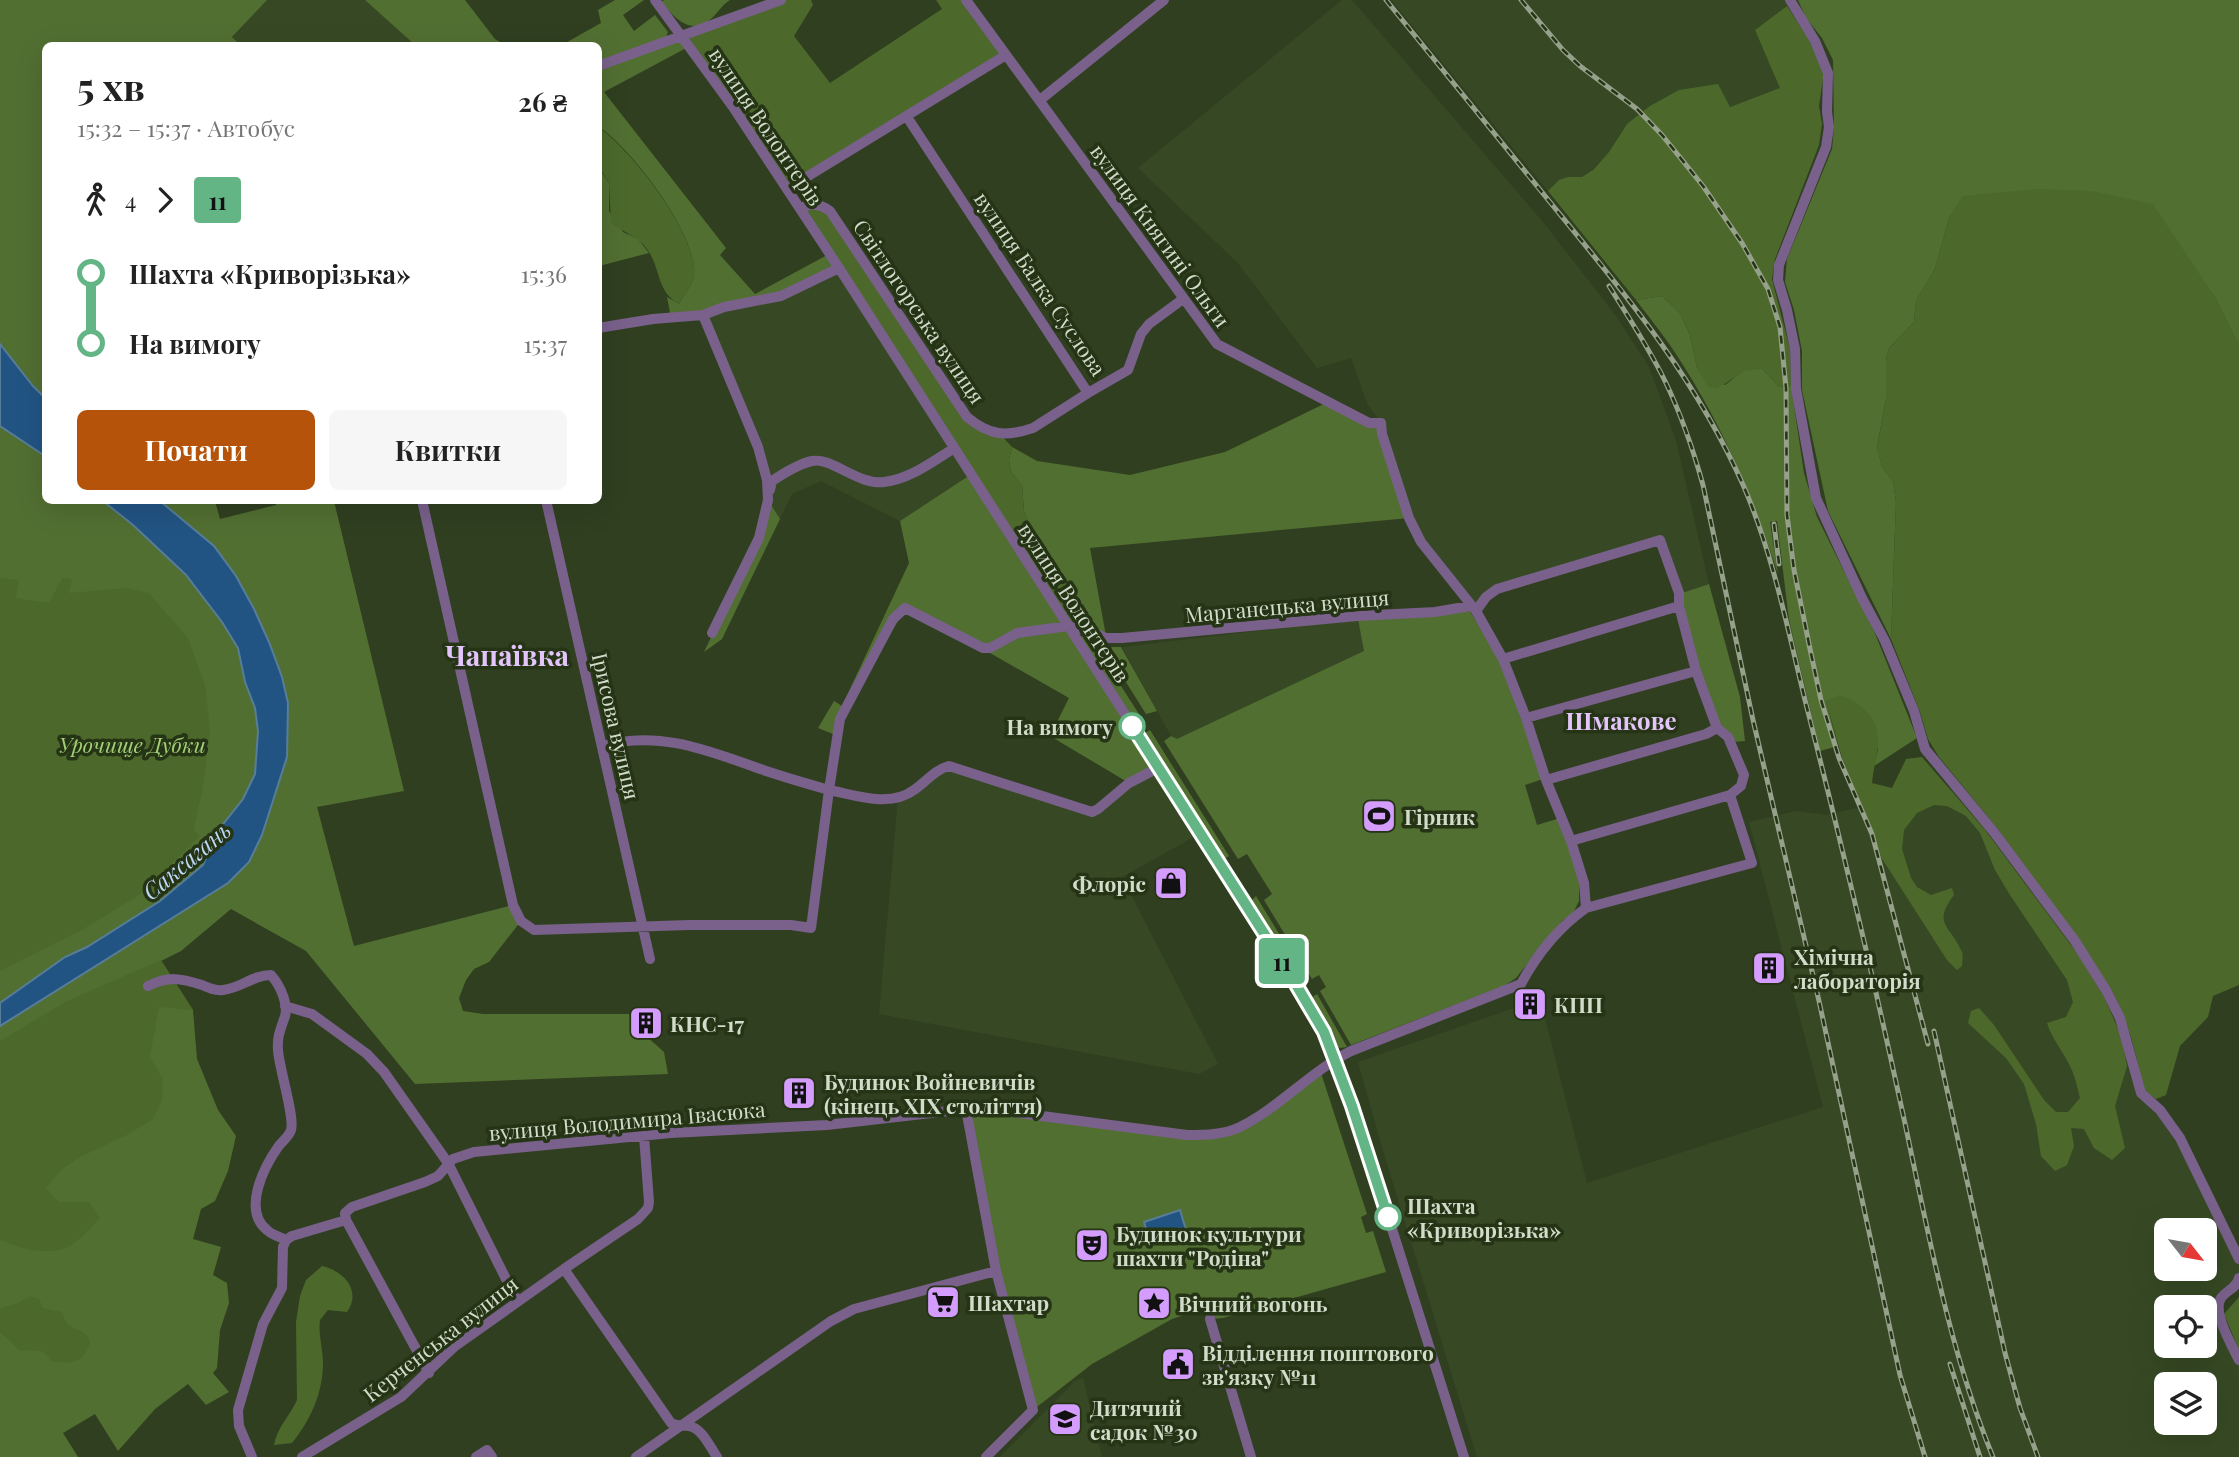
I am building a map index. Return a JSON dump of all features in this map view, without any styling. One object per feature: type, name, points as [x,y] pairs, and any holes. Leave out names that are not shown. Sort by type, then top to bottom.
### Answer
[{"type":"street","name":"вулиця Волонтерів","points":[[654,0],[733,107],[839,268],[1324,1032],[1464,1457]]},
{"type":"street","points":[[602,65],[781,0]]},
{"type":"street","name":"вулиця Княгині Ольги","points":[[966,0],[1210,337],[1226,351],[1369,423],[1381,423],[1409,518],[1421,542],[1473,608]]},
{"type":"street","points":[[1040,100],[1164,0]]},
{"type":"street","points":[[1790,0],[1815,41],[1828,72],[1829,127],[1826,147],[1782,256],[1778,280],[1796,349],[1796,389],[1816,498],[1885,641],[1914,711],[1925,749],[1993,831],[2075,941],[2107,992],[2120,1018],[2141,1093],[2160,1110],[2180,1138],[2239,1259]]},
{"type":"street","points":[[787,189],[1006,55]]},
{"type":"street","name":"вулиця Балка Суслова","points":[[907,117],[1088,393],[1128,370],[1141,334],[1149,324],[1183,299]]},
{"type":"street","name":"Світлогорська вулиця","points":[[800,209],[811,204],[830,211],[967,417],[987,431],[1015,433],[1033,428],[1088,393]]},
{"type":"street","points":[[602,327],[703,314],[780,296],[839,268]]},
{"type":"street","points":[[703,314],[758,447],[768,500]]},
{"type":"street","points":[[712,633],[759,538],[772,481],[811,461],[819,461],[860,479],[883,482],[902,478],[953,449]]},
{"type":"street","points":[[423,504],[513,905],[521,921],[534,930],[766,925],[811,928],[840,719],[900,610],[910,610],[983,649],[1017,633],[1068,626]]},
{"type":"street","name":"Ірисова вулиця","points":[[547,504],[650,959]]},
{"type":"street","points":[[1570,841],[1730,795],[1741,786],[1744,775],[1728,737],[1717,728],[1696,671],[1679,606],[1679,593],[1660,540],[1497,589],[1473,608],[1503,659],[1527,719],[1584,883],[1586,908],[1752,863],[1730,795]]},
{"type":"street","points":[[1503,659],[1679,606]]},
{"type":"street","name":"Марганецька вулиця","points":[[1068,626],[1090,631],[1106,639],[1473,608]]},
{"type":"street","points":[[1527,719],[1696,671]]},
{"type":"street","points":[[1546,780],[1706,734],[1717,728]]},
{"type":"street","points":[[602,746],[647,739],[667,741],[710,751],[829,790],[863,797],[898,798],[912,792],[940,768],[949,766],[1092,812],[1129,783],[1158,768]]},
{"type":"street","name":"вулиця Володимира Івасюка","points":[[346,1220],[345,1213],[352,1206],[425,1182],[438,1176],[448,1163],[474,1152],[644,1136],[827,1125],[966,1109],[996,1110],[1187,1135],[1210,1135],[1238,1128],[1263,1113],[1335,1059],[1521,984],[1531,966],[1565,923],[1586,908]]},
{"type":"street","points":[[148,986],[164,978],[176,978],[222,990],[233,989],[262,975],[271,975],[277,981],[285,1006],[285,1019],[278,1033],[277,1043],[291,1130],[258,1182],[256,1207],[262,1226],[286,1240]]},
{"type":"street","points":[[285,1006],[312,1014],[367,1054],[384,1072],[448,1163],[517,1301]]},
{"type":"street","points":[[966,1109],[996,1270],[1033,1410],[986,1457]]},
{"type":"street","name":"Керченська вулиця","points":[[302,1457],[401,1397],[454,1348],[517,1301],[638,1219],[648,1208],[649,1202],[644,1136]]},
{"type":"street","points":[[252,1457],[239,1426],[237,1410],[263,1324],[282,1288],[282,1256],[286,1240],[292,1236],[346,1220],[429,1373]]},
{"type":"street","points":[[564,1269],[671,1423],[696,1429],[717,1457]]},
{"type":"street","points":[[636,1457],[831,1321],[854,1309],[996,1270]]},
{"type":"street","points":[[2239,1278],[2238,1284],[2220,1299],[2217,1311],[2239,1360]]},
{"type":"street","points":[[1210,1319],[1251,1457]]},
{"type":"street","points":[[476,1457],[487,1450],[492,1457]]},
{"type":"shaded area","points":[[267,0],[365,0],[412,42],[236,42],[232,38]]},
{"type":"shaded area","points":[[1342,0],[1352,0],[1543,222],[1616,316],[1649,367],[1676,440],[1709,584],[1682,593],[1663,538],[1493,587],[1476,604],[1421,542],[1381,423],[1367,403],[1351,358],[1317,368],[1238,263],[1138,168]]},
{"type":"shaded area","points":[[1391,0],[1785,0],[1787,6],[1755,30],[1781,88],[1729,107],[1627,124],[1609,152],[1594,168],[1582,177],[1560,180],[1548,191]]},
{"type":"shaded area","points":[[839,268],[970,475],[900,521],[821,481],[792,494],[780,519],[768,500],[767,480],[703,315]]},
{"type":"shaded area","points":[[1358,619],[1365,651],[1177,740],[1171,736],[1122,647]]},
{"type":"shaded area","points":[[940,768],[1092,812],[1158,768],[1201,833],[1122,877],[1218,1064],[1199,1074],[879,1014],[898,798]]},
{"type":"shaded area","points":[[1956,785],[2075,941],[2239,1259],[2239,1278],[2217,1310],[2239,1360],[2239,1457],[1477,1457],[1358,1062],[1540,999],[1587,1183],[1823,1107],[1749,822],[1796,811],[1826,815]]},
{"type":"shaded area","name":"Дитячий садок №30","points":[[1083,1378],[1102,1457],[1000,1457],[1075,1381]]},
{"type":"green space","points":[[0,0],[267,0],[232,37],[237,42],[42,42],[42,395],[0,344]]},
{"type":"green space","points":[[365,0],[465,0],[500,42],[412,42]]},
{"type":"green space","points":[[615,0],[644,0],[623,15],[634,31],[655,15],[668,32],[666,37],[602,60],[602,42],[567,42],[601,23],[598,10]]},
{"type":"green space","points":[[730,0],[706,22],[692,26],[679,20],[661,2]]},
{"type":"green space","points":[[781,0],[811,0],[813,5],[794,36],[830,83],[942,9],[936,0],[966,0],[1006,55],[787,189],[682,37]]},
{"type":"green space","points":[[1798,0],[2239,0],[2239,346],[2213,294],[1950,215],[1935,269],[1916,301],[1914,322],[1889,348],[1886,360],[1886,399],[1877,447],[1882,467],[1893,481],[1896,502],[1891,639],[1828,511],[1802,390],[1802,351],[1785,282],[1787,259],[1832,149],[1834,128],[1833,60],[1822,38],[1806,18]]},
{"type":"green space","points":[[1787,6],[1808,38],[1824,72],[1819,106],[1822,124],[1819,145],[1775,259],[1772,279],[1790,349],[1791,386],[1779,387],[1762,368],[1744,371],[1717,389],[1708,387],[1697,368],[1690,335],[1680,313],[1662,296],[1636,300],[1548,191],[1559,180],[1582,177],[1594,169],[1627,124],[1650,106],[1679,90],[1718,84],[1730,107],[1780,88],[1755,30]]},
{"type":"green space","points":[[682,37],[690,46],[604,92],[726,248],[720,255],[755,294],[829,254],[839,268],[808,285],[671,318],[667,297],[679,304],[693,279],[692,258],[674,216],[660,194],[628,153],[602,130],[602,65]]},
{"type":"green space","points":[[602,130],[627,153],[660,194],[685,238],[694,275],[679,304],[666,293],[644,245],[611,223],[609,184],[602,171]]},
{"type":"green space","points":[[602,173],[609,184],[609,211],[623,232],[638,239],[649,253],[602,265]]},
{"type":"green space","points":[[2036,189],[2092,191],[2153,204],[2213,294],[2239,346],[2239,985],[2213,996],[2208,1017],[2180,1046],[2166,1095],[2156,1099],[2144,1090],[2135,1051],[2112,991],[1997,828],[1939,757],[1928,739],[1891,639],[1896,502],[1893,481],[1882,467],[1877,448],[1886,399],[1886,360],[1889,348],[1914,322],[1916,301],[1935,269],[1950,215],[1963,196]]},
{"type":"green space","points":[[802,207],[824,207],[967,417],[1000,434],[1012,447],[1009,460],[1011,472],[1022,486],[1024,511],[1037,545],[1085,607],[1090,631],[1068,626]]},
{"type":"green space","points":[[1662,296],[1680,313],[1690,335],[1697,368],[1725,385],[1744,370],[1762,368],[1779,387],[1791,386],[1804,473],[1817,517],[1874,631],[1917,738],[1874,766],[1878,749],[1826,701],[1838,746],[1820,751],[1789,620],[1777,521],[1770,522],[1778,574],[1748,493],[1712,415],[1678,356],[1636,300]]},
{"type":"green space","points":[[1330,401],[1381,423],[1409,518],[1090,548],[1106,636],[1090,631],[1071,586],[1037,545],[1024,511],[1022,486],[1011,472],[1009,460],[1012,447],[1037,461],[1130,475],[1225,452]]},
{"type":"green space","name":"Урочище Дубки","points":[[0,426],[42,454],[42,504],[107,504],[133,525],[198,588],[256,658],[260,789],[195,903],[228,883],[249,862],[262,835],[287,757],[288,703],[269,642],[254,609],[214,546],[164,504],[216,504],[220,519],[276,504],[335,504],[404,791],[317,807],[354,946],[513,905],[521,921],[489,962],[474,969],[466,980],[459,998],[463,1011],[483,1014],[636,1014],[645,1035],[664,1052],[668,1074],[415,1084],[306,951],[231,909],[181,951],[161,961],[193,1010],[197,1059],[218,1110],[236,1136],[228,1171],[215,1201],[201,1209],[193,1239],[221,1247],[213,1275],[227,1283],[229,1303],[220,1330],[217,1368],[213,1373],[229,1392],[206,1405],[188,1384],[155,1409],[118,1451],[95,1414],[63,1433],[78,1457],[0,1457]]},
{"type":"green space","points":[[970,475],[1158,768],[1129,783],[1050,736],[1069,698],[905,609],[840,719],[838,736],[818,728],[834,701],[842,706],[909,563],[900,521]]},
{"type":"green space","points":[[768,500],[780,519],[722,639],[704,652],[759,538]]},
{"type":"green space","points":[[0,578],[19,580],[16,598],[49,603],[62,578],[72,579],[69,593],[126,588],[149,593],[188,638],[205,685],[210,730],[203,787],[194,828],[199,837],[139,895],[82,930],[0,971]]},
{"type":"green space","points":[[1709,584],[1740,697],[1745,741],[1732,742],[1722,728],[1705,692],[1687,629],[1682,593]]},
{"type":"green space","name":"Гірник","points":[[1469,610],[1500,660],[1543,779],[1525,785],[1537,825],[1557,819],[1579,883],[1579,901],[1573,913],[1562,921],[1516,978],[1504,986],[1351,1045],[1320,991],[1326,987],[1319,975],[1312,979],[1264,900],[1272,894],[1247,854],[1238,859],[1164,741],[1171,736],[1177,739],[1364,651],[1358,619]]},
{"type":"green space","points":[[1088,635],[1139,714],[1129,715],[1080,638]]},
{"type":"green space","points":[[1104,647],[1121,647],[1157,711],[1146,714]]},
{"type":"green space","points":[[1839,695],[1859,705],[1875,722],[1878,741],[1872,783],[1892,788],[1906,759],[1922,757],[1985,830],[2079,956],[2104,997],[2122,1038],[2127,1066],[2115,1106],[2125,1148],[2112,1160],[2094,1148],[2084,1129],[2071,1128],[2074,1146],[2067,1165],[2055,1171],[2041,1156],[2036,1124],[2024,1084],[2006,1058],[1968,1023],[1971,1011],[1979,1008],[1994,1025],[2044,1100],[2056,1112],[2068,1112],[2080,1098],[2076,1081],[2047,1023],[2066,1017],[2073,1002],[2067,980],[1995,870],[1980,833],[1966,816],[1947,806],[1934,805],[1917,813],[1904,830],[1902,849],[1911,878],[1917,887],[1931,895],[1952,888],[1954,895],[1944,912],[1944,919],[1962,952],[1962,966],[1957,970],[1947,960],[1881,857],[1842,758],[1826,701]]},
{"type":"green space","points":[[1150,730],[1229,856],[1221,861],[1142,735]]},
{"type":"green space","points":[[1256,896],[1308,981],[1303,984],[1251,904]]},
{"type":"green space","points":[[161,960],[193,1010],[159,1007],[150,1057],[163,1079],[162,1101],[153,1119],[127,1135],[78,1158],[60,1171],[46,1188],[59,1202],[89,1202],[100,1218],[76,1242],[58,1250],[38,1251],[0,1240],[0,1041],[67,1001]]},
{"type":"green space","points":[[1317,994],[1347,1047],[1340,1048],[1329,1033],[1311,998]]},
{"type":"green space","points":[[1320,1070],[1367,1214],[1361,1217],[1366,1233],[1373,1231],[1386,1272],[1223,1318],[1210,1319],[1202,1313],[1193,1312],[1172,1319],[1092,1364],[1033,1410],[996,1271],[966,1109],[1187,1135],[1238,1128]]},
{"type":"green space","points":[[322,1266],[344,1277],[353,1297],[347,1312],[328,1310],[320,1320],[322,1374],[314,1406],[292,1443],[274,1445],[297,1400],[296,1322],[300,1296],[306,1280]]},
{"type":"green space","points":[[30,1296],[39,1299],[43,1308],[62,1312],[66,1322],[86,1334],[90,1344],[79,1360],[67,1363],[51,1361],[41,1351],[19,1350],[0,1332],[0,1308],[16,1304]]},
{"type":"green space","points":[[2239,1297],[2239,1350],[2224,1314]]},
{"type":"water","points":[[0,344],[42,395],[42,454],[0,426]]},
{"type":"water","points":[[107,504],[164,504],[214,546],[236,576],[254,609],[282,677],[288,703],[287,757],[262,835],[249,862],[228,883],[0,1026],[0,1003],[65,957],[87,947],[160,901],[203,865],[220,828],[243,799],[255,774],[258,731],[255,708],[245,682],[238,648],[186,575]]},
{"type":"water","points":[[1180,1210],[1186,1230],[1150,1241],[1144,1222]]},
{"type":"railway","points":[[1386,0],[1608,273],[1659,340],[1705,411],[1755,513],[1786,622],[1867,955],[1951,1328],[1977,1415],[1993,1457]]},
{"type":"railway","points":[[1521,0],[1563,50],[1637,109],[1662,135],[1703,186],[1742,243],[1768,289],[1780,327],[1786,388],[1787,515],[1794,570],[1810,649],[1821,700],[1839,758],[1872,834],[1928,1044]]},
{"type":"railway","points":[[1609,286],[1665,381],[1686,432],[1703,485],[1900,1375],[1925,1457]]},
{"type":"railway","points":[[1774,524],[1779,564]]},
{"type":"railway","points":[[1934,1031],[2005,1353],[2020,1408],[2038,1457]]},
{"type":"railway","points":[[1950,1364],[1980,1457]]},
{"type":"bus line","name":"11","points":[[1132,726],[1324,1032],[1352,1106],[1388,1217]]},
{"type":"place","name":"На вимогу","points":[[1132,726]]},
{"type":"place","name":"Гірник","points":[[1379,816]]},
{"type":"place","name":"Флоріс","points":[[1171,883]]},
{"type":"place","name":"Хімічна лабораторія","points":[[1769,968]]},
{"type":"place","name":"КПП","points":[[1530,1004]]},
{"type":"place","name":"КНС-17","points":[[646,1023]]},
{"type":"place","name":"Будинок Войневичів (кінець ХІХ століття)","points":[[799,1093]]},
{"type":"place","name":"Шахта «Криворізька»","points":[[1388,1217]]},
{"type":"place","name":"Будинок культури шахти \"Родіна\"","points":[[1092,1245]]},
{"type":"place","name":"Шахтар","points":[[943,1302]]},
{"type":"place","name":"Вічний вогонь","points":[[1154,1303]]},
{"type":"place","name":"Відділення поштового зв'язку №11","points":[[1178,1364]]},
{"type":"place","name":"Дитячий садок №30","points":[[1065,1419]]},
{"type":"district","name":"Чапаївка","points":[[507,654]]},
{"type":"district","name":"Шмакове","points":[[1621,720]]},
{"type":"water label","name":"Саксагань","points":[[186,860]]}]
